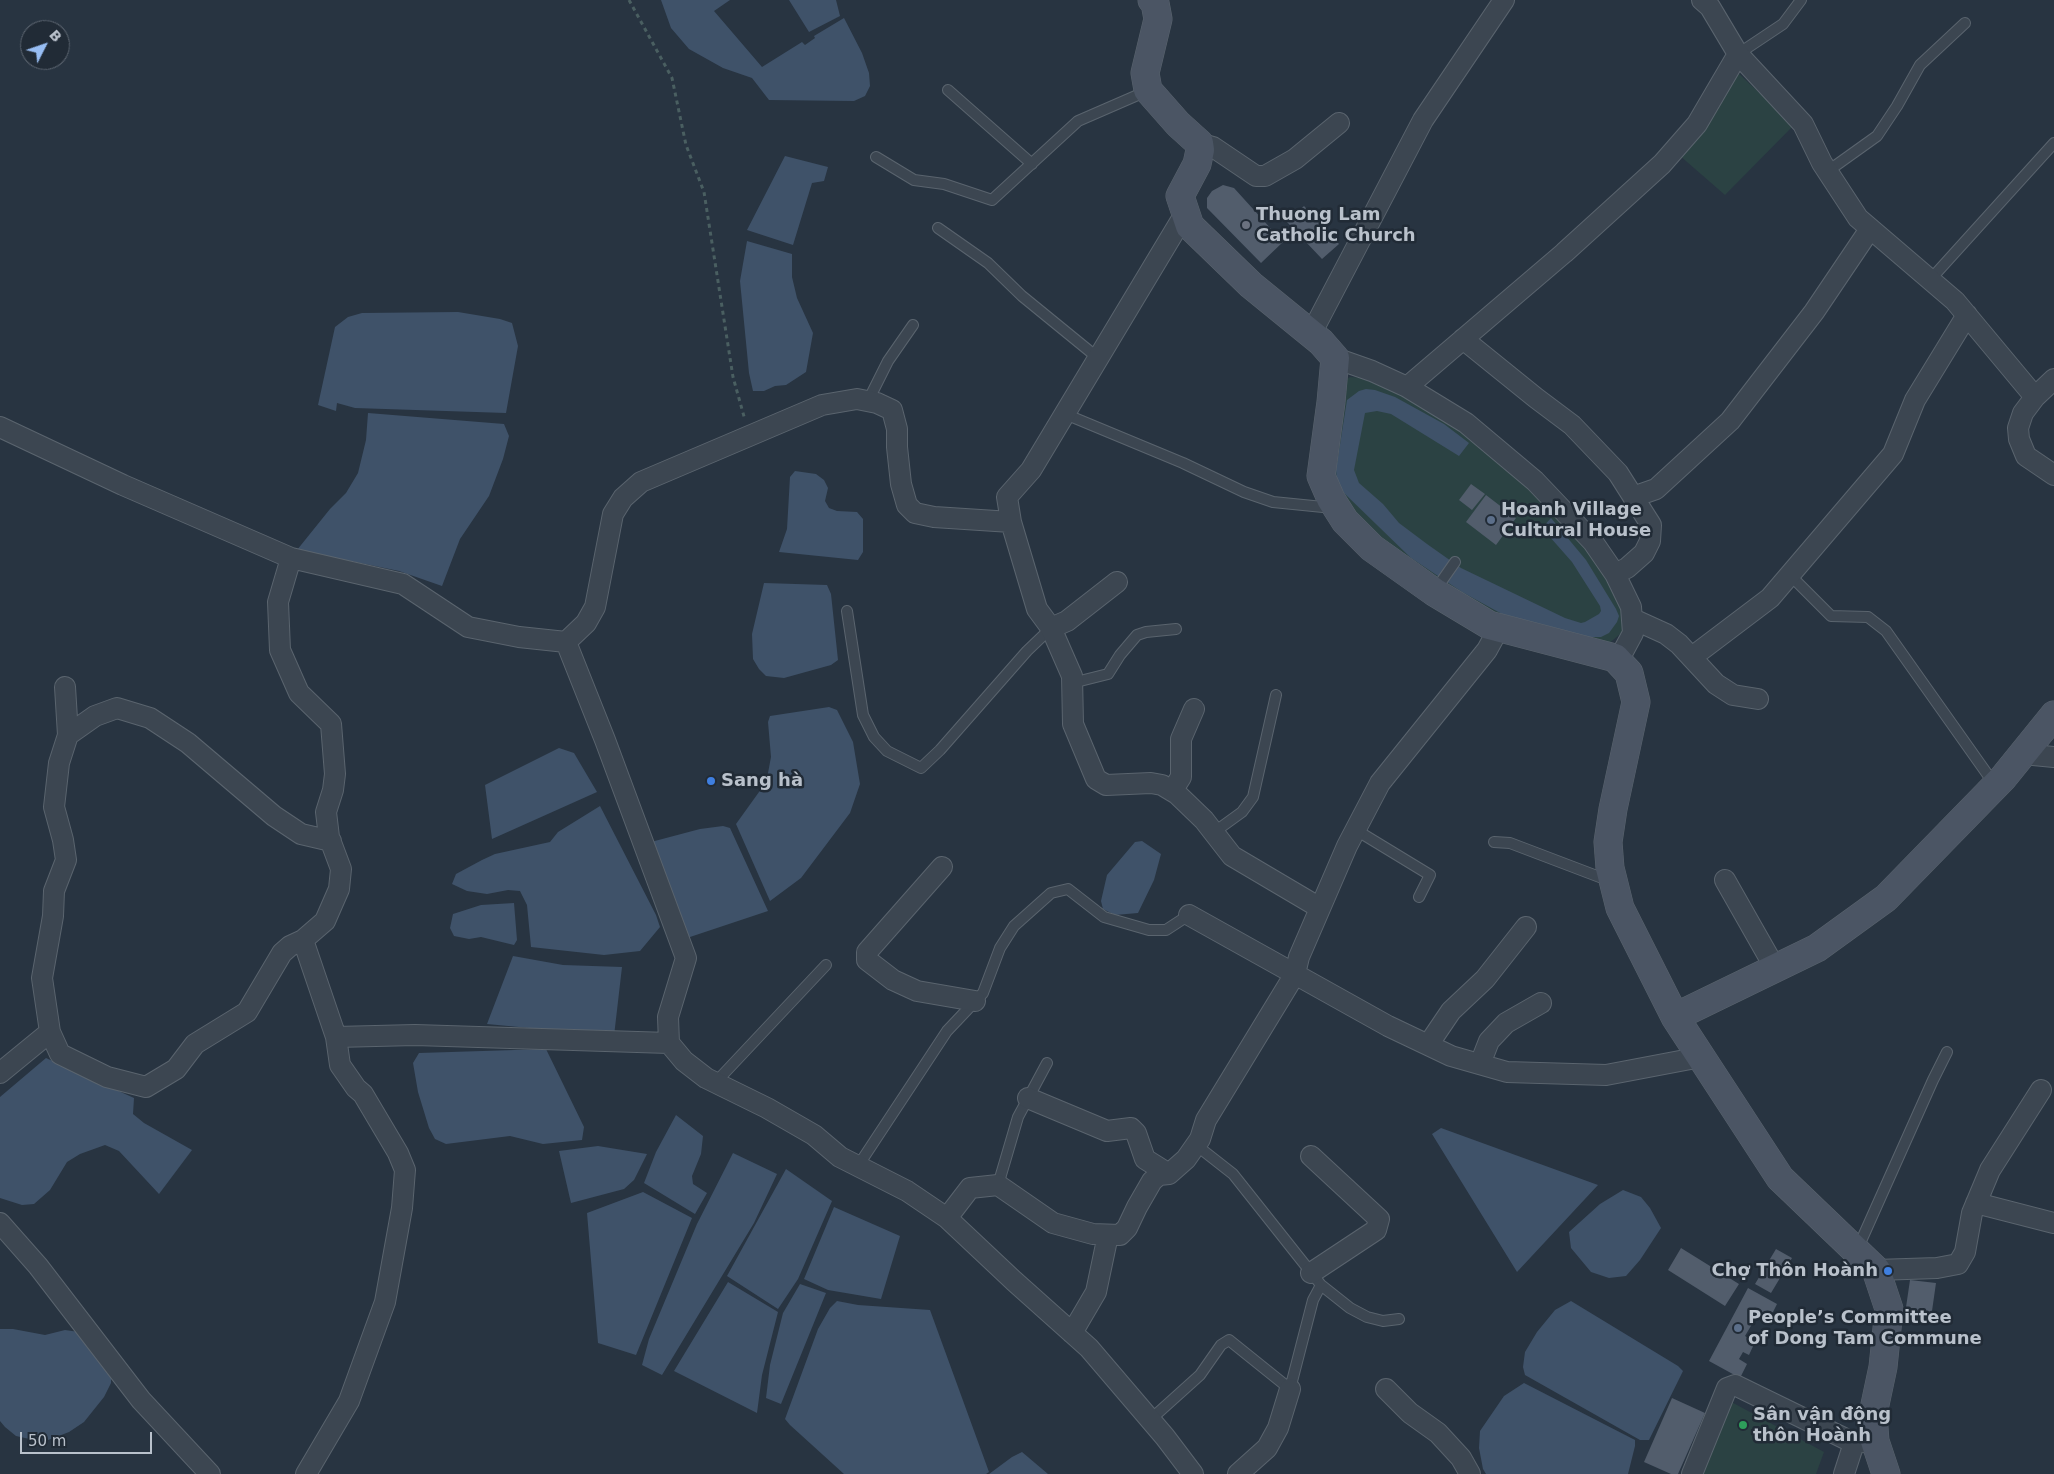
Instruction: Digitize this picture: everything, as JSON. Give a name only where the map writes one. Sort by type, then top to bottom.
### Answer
[{"type":"street","points":[[1311,334],[1422,120],[1504,0]]},
{"type":"street","points":[[1702,0],[1710,7],[1738,54],[1803,124],[1828,171],[1858,218],[1955,301],[2035,397]]},
{"type":"street","points":[[1154,1],[1158,19],[1145,74],[1148,90],[1178,124],[1199,143],[1213,147],[1256,176],[1265,176],[1295,160],[1339,123]]},
{"type":"street","points":[[1407,387],[1564,253],[1662,164],[1696,124],[1738,54]]},
{"type":"street","points":[[1199,143],[1200,150],[1197,164],[1180,196],[1190,226],[1251,284],[1311,334],[1335,358],[1372,371],[1424,396],[1466,423],[1535,481],[1593,542],[1615,574],[1631,608],[1633,633],[1618,661]]},
{"type":"street","points":[[1186,212],[1031,470],[1007,497],[1011,522],[1037,609],[1051,628],[1072,676],[1073,724],[1096,779],[1106,785],[1152,783],[1162,785],[1172,791],[1204,820],[1232,856],[1320,908]]},
{"type":"street","points":[[1633,496],[1656,489],[1730,421],[1814,312],[1870,229]]},
{"type":"street","points":[[1692,657],[1770,598],[1893,454],[1915,400],[1967,315]]},
{"type":"street","points":[[1463,339],[1572,426],[1618,473],[1633,496],[1651,525],[1650,541],[1644,553],[1627,568],[1615,574]]},
{"type":"street","points":[[1335,358],[1321,476],[1345,521],[1372,548],[1437,586],[1489,624],[1615,658],[1629,673],[1636,702],[1608,842],[1610,868],[1620,908],[1675,1016],[1780,1178],[1876,1270],[1889,1308],[1883,1367],[1872,1414],[1864,1442],[1844,1474]]},
{"type":"street","points":[[2054,379],[2035,397],[2023,414],[2018,428],[2018,439],[2026,456],[2054,475]]},
{"type":"street","points":[[0,426],[123,485],[291,558],[403,584],[468,627],[519,637],[566,642],[586,624],[595,607],[613,514],[623,498],[641,482],[822,405],[857,399],[892,410],[897,429],[901,484],[907,505],[915,513],[934,517],[1011,522]]},
{"type":"street","points":[[65,687],[68,735],[59,763],[54,807],[66,860],[54,891],[53,916],[42,978],[50,1032],[60,1054],[106,1077],[146,1087],[176,1069],[195,1044],[247,1012],[282,953],[290,946],[303,940],[325,921],[339,889],[341,869],[331,841],[326,812],[336,774],[331,724],[299,693],[280,650],[278,602],[291,558]]},
{"type":"street","points":[[1051,628],[1067,621],[1118,582]]},
{"type":"street","points":[[1633,618],[1666,634],[1692,657],[1716,684],[1733,695],[1758,699]]},
{"type":"street","points":[[948,1218],[970,1188],[998,1185],[1053,1223],[1093,1234],[1120,1235],[1127,1228],[1152,1181],[1158,1175],[1169,1174],[1186,1159],[1200,1139],[1206,1120],[1295,974],[1299,957],[1320,908],[1380,783],[1487,650],[1500,628]]},
{"type":"street","points":[[566,642],[605,740],[686,958],[668,1017],[668,1043],[684,1061],[706,1078],[767,1108],[814,1135],[840,1157],[907,1191],[948,1218],[1089,1348],[1194,1474]]},
{"type":"street","points":[[68,735],[95,716],[117,708],[150,718],[188,743],[274,816],[301,834],[331,841]]},
{"type":"street","points":[[1172,791],[1181,777],[1181,739],[1194,709]]},
{"type":"street","points":[[1675,1016],[1817,948],[1886,898],[1996,786],[2054,715]]},
{"type":"street","points":[[2023,754],[2054,757]]},
{"type":"street","points":[[942,867],[867,952],[867,960],[893,980],[917,991],[975,1001]]},
{"type":"street","points":[[1725,880],[1775,968]]},
{"type":"street","points":[[1189,915],[1388,1026],[1451,1056],[1507,1072],[1606,1075],[1701,1057]]},
{"type":"street","points":[[1428,1045],[1452,1011],[1485,979],[1526,927]]},
{"type":"street","points":[[303,940],[336,1037],[340,1064],[373,1111],[398,1153],[405,1170],[402,1208],[384,1302],[349,1401],[306,1474]]},
{"type":"street","points":[[1480,1064],[1490,1041],[1506,1023],[1541,1003]]},
{"type":"street","points":[[0,1072],[50,1032]]},
{"type":"street","points":[[336,1037],[415,1035],[668,1043]]},
{"type":"street","points":[[1876,1270],[1937,1268],[1958,1264],[1964,1252],[1976,1202],[1990,1170],[2041,1090]]},
{"type":"street","points":[[1028,1098],[1107,1130],[1131,1128],[1136,1134],[1145,1159],[1169,1174]]},
{"type":"street","points":[[1311,1156],[1379,1219],[1376,1230],[1316,1278]]},
{"type":"street","points":[[1976,1202],[2054,1223]]},
{"type":"street","points":[[0,1223],[38,1266],[141,1400],[210,1474]]},
{"type":"street","points":[[1072,1333],[1096,1292],[1108,1234]]},
{"type":"street","points":[[1692,1474],[1727,1388],[1735,1385],[1864,1442],[1886,1474]]},
{"type":"street","points":[[1238,1474],[1267,1448],[1278,1428],[1290,1389]]},
{"type":"street","points":[[1386,1389],[1410,1413],[1438,1432],[1461,1458],[1470,1474]]},
{"type":"lane","points":[[1738,54],[1783,24],[1801,0]]},
{"type":"lane","points":[[1828,171],[1877,136],[1920,66],[1965,23]]},
{"type":"lane","points":[[948,90],[1032,164]]},
{"type":"lane","points":[[876,157],[914,180],[944,184],[992,200],[1078,121],[1148,90]]},
{"type":"lane","points":[[1930,280],[2054,143]]},
{"type":"lane","points":[[938,228],[988,263],[1022,296],[1098,358]]},
{"type":"lane","points":[[868,401],[888,361],[913,325]]},
{"type":"lane","points":[[1065,414],[1183,463],[1244,492],[1273,502],[1337,509]]},
{"type":"lane","points":[[1437,586],[1454,562]]},
{"type":"lane","points":[[1790,575],[1831,616],[1868,617],[1886,631],[1996,786]]},
{"type":"lane","points":[[847,611],[863,715],[874,737],[887,751],[921,768],[940,750],[1027,650],[1051,628]]},
{"type":"lane","points":[[1072,683],[1108,674],[1120,654],[1137,635],[1146,632],[1176,629]]},
{"type":"lane","points":[[1213,833],[1242,812],[1253,797],[1276,696]]},
{"type":"lane","points":[[1356,830],[1430,875],[1419,897]]},
{"type":"lane","points":[[1494,842],[1510,843],[1614,882]]},
{"type":"lane","points":[[858,1166],[947,1031],[983,993],[1000,948],[1014,926],[1051,893],[1068,889],[1104,916],[1148,930],[1166,930],[1189,915]]},
{"type":"lane","points":[[715,1083],[826,965]]},
{"type":"lane","points":[[1856,1251],[1928,1089],[1947,1052]]},
{"type":"lane","points":[[998,1185],[1018,1117],[1047,1063]]},
{"type":"lane","points":[[1196,1145],[1233,1174],[1316,1278],[1350,1308],[1367,1317],[1383,1321],[1399,1319]]},
{"type":"lane","points":[[1150,1420],[1200,1375],[1221,1345],[1229,1340],[1290,1389],[1313,1300],[1316,1278]]},
{"type":"path","points":[[629,0],[672,78],[686,146],[704,192],[733,377],[750,435]]},
{"type":"green space","points":[[1737,72],[1794,125],[1725,195],[1679,155]]},
{"type":"green space","points":[[1350,377],[1366,378],[1407,393],[1506,462],[1587,550],[1618,594],[1624,611],[1625,630],[1607,645],[1494,617],[1418,570],[1346,507],[1332,471],[1343,382]]},
{"type":"green space","name":"Sân vận động thôn Hoành","points":[[1724,1398],[1824,1452],[1816,1474],[1692,1474]]},
{"type":"water","points":[[661,0],[730,0],[714,11],[762,67],[802,42],[805,45],[815,38],[814,36],[844,18],[862,53],[869,73],[870,86],[865,96],[854,101],[769,100],[752,78],[723,68],[689,49],[671,28]]},
{"type":"water","points":[[789,0],[836,0],[840,16],[809,32]]},
{"type":"water","points":[[785,156],[828,167],[824,181],[812,183],[793,245],[747,230]]},
{"type":"water","points":[[747,241],[792,254],[792,277],[797,298],[813,333],[806,372],[786,385],[775,386],[764,391],[753,391],[749,373],[740,281]]},
{"type":"water","points":[[458,312],[500,319],[512,323],[518,346],[506,413],[355,408],[337,403],[336,411],[318,405],[335,327],[348,317],[362,313]]},
{"type":"water","points":[[1366,389],[1395,397],[1444,424],[1469,443],[1459,456],[1391,414],[1377,411],[1365,413],[1354,470],[1359,483],[1383,504],[1399,523],[1461,568],[1565,618],[1581,623],[1585,622],[1599,614],[1601,611],[1600,606],[1572,562],[1542,528],[1551,518],[1586,560],[1616,609],[1619,616],[1609,633],[1601,637],[1585,637],[1511,619],[1462,592],[1411,558],[1344,493],[1337,481],[1336,470],[1347,400],[1359,391]]},
{"type":"water","points":[[368,413],[504,424],[509,436],[503,459],[489,496],[460,539],[442,586],[399,571],[297,550],[330,509],[346,493],[358,473],[366,440]]},
{"type":"water","points":[[795,471],[816,474],[824,480],[828,488],[825,501],[829,508],[837,511],[857,512],[863,519],[863,552],[858,560],[779,552],[787,529],[790,477]]},
{"type":"water","points":[[764,583],[827,585],[831,594],[838,660],[831,665],[784,678],[766,676],[759,669],[753,659],[752,634]]},
{"type":"water","points":[[829,707],[837,710],[853,742],[860,784],[850,813],[801,878],[770,901],[736,824],[759,792],[768,773],[771,757],[768,722],[770,716]]},
{"type":"water","points":[[559,748],[574,753],[597,792],[492,839],[485,785]]},
{"type":"water","points":[[600,806],[656,915],[660,927],[640,951],[604,955],[531,947],[527,905],[520,891],[508,890],[487,894],[467,891],[452,884],[456,874],[495,854],[550,842],[558,832]]},
{"type":"water","points":[[723,826],[730,828],[768,911],[687,938],[651,842],[700,829]]},
{"type":"water","points":[[1142,841],[1161,854],[1154,880],[1138,913],[1115,915],[1103,909],[1101,901],[1107,875],[1135,842]]},
{"type":"water","points":[[514,903],[517,940],[514,945],[481,937],[469,939],[454,936],[450,928],[453,914],[481,905]]},
{"type":"water","points":[[513,956],[563,965],[622,967],[614,1036],[487,1024]]},
{"type":"water","points":[[546,1049],[584,1127],[582,1140],[543,1144],[510,1136],[446,1144],[435,1139],[429,1128],[418,1092],[413,1063],[419,1053]]},
{"type":"water","points":[[46,1058],[134,1098],[133,1114],[144,1123],[192,1150],[159,1194],[119,1151],[105,1145],[80,1154],[67,1162],[50,1190],[34,1204],[22,1205],[0,1198],[0,1097]]},
{"type":"water","points":[[676,1115],[703,1136],[701,1154],[692,1176],[693,1184],[707,1193],[695,1214],[644,1183],[656,1152]]},
{"type":"water","points":[[1441,1128],[1598,1185],[1517,1272],[1432,1134]]},
{"type":"water","points":[[598,1146],[647,1154],[634,1180],[624,1189],[571,1203],[559,1151]]},
{"type":"water","points":[[733,1153],[777,1174],[754,1223],[662,1375],[642,1365],[649,1339],[697,1224]]},
{"type":"water","points":[[786,1169],[832,1201],[798,1279],[778,1309],[727,1276]]},
{"type":"water","points":[[1623,1190],[1641,1197],[1650,1208],[1661,1228],[1640,1260],[1626,1276],[1609,1278],[1591,1272],[1571,1248],[1569,1232],[1600,1204]]},
{"type":"water","points":[[643,1192],[692,1218],[636,1355],[598,1343],[587,1213]]},
{"type":"water","points":[[834,1207],[900,1236],[881,1299],[828,1290],[804,1279]]},
{"type":"water","points":[[728,1282],[778,1312],[762,1375],[757,1413],[674,1371]]},
{"type":"water","points":[[800,1284],[826,1293],[781,1404],[766,1398],[770,1365],[783,1313]]},
{"type":"water","points":[[837,1301],[858,1305],[930,1310],[989,1472],[986,1474],[844,1474],[790,1425],[785,1419],[818,1329],[830,1308]]},
{"type":"water","points":[[1571,1301],[1678,1366],[1683,1371],[1649,1440],[1640,1440],[1525,1375],[1523,1367],[1525,1352],[1537,1332],[1555,1310]]},
{"type":"water","points":[[0,1329],[13,1329],[45,1335],[65,1330],[79,1332],[111,1374],[111,1383],[104,1397],[84,1422],[69,1432],[43,1442],[16,1436],[5,1427],[0,1421]]},
{"type":"water","points":[[1524,1383],[1635,1440],[1628,1474],[1486,1474],[1483,1469],[1479,1448],[1480,1431],[1504,1396]]},
{"type":"water","points":[[1022,1452],[1048,1474],[989,1474],[1012,1457]]},
{"type":"building","name":"Thuong Lam Catholic Church","points":[[1223,185],[1234,188],[1283,242],[1261,263],[1207,208],[1207,198],[1212,191]]},
{"type":"building","points":[[1304,206],[1339,244],[1322,259],[1287,222]]},
{"type":"building","points":[[1471,484],[1485,494],[1472,510],[1459,500]]},
{"type":"building","name":"Hoanh Village Cultural House","points":[[1486,495],[1516,518],[1496,545],[1466,522]]},
{"type":"building","points":[[1681,1248],[1739,1284],[1725,1306],[1668,1270]]},
{"type":"building","points":[[1776,1249],[1792,1258],[1771,1293],[1755,1284]]},
{"type":"building","points":[[1910,1280],[1936,1283],[1931,1318],[1905,1314]]},
{"type":"building","name":"People’s Committee of Dong Tam Commune","points":[[1748,1288],[1777,1304],[1769,1320],[1758,1314],[1745,1336],[1755,1342],[1749,1355],[1743,1352],[1739,1359],[1747,1364],[1740,1378],[1709,1361]]},
{"type":"building","points":[[1672,1398],[1705,1413],[1678,1474],[1671,1474],[1644,1462]]},
{"type":"place","name":"Thuong Lam Catholic Church","points":[[1246,225]]},
{"type":"place","name":"Hoanh Village Cultural House","points":[[1491,520]]},
{"type":"place","name":"Sang hà","points":[[711,781]]},
{"type":"place","name":"Chợ Thôn Hoành","points":[[1888,1271]]},
{"type":"place","name":"People’s Committee of Dong Tam Commune","points":[[1738,1328]]},
{"type":"place","name":"Sân vận động thôn Hoành","points":[[1743,1425]]}]
